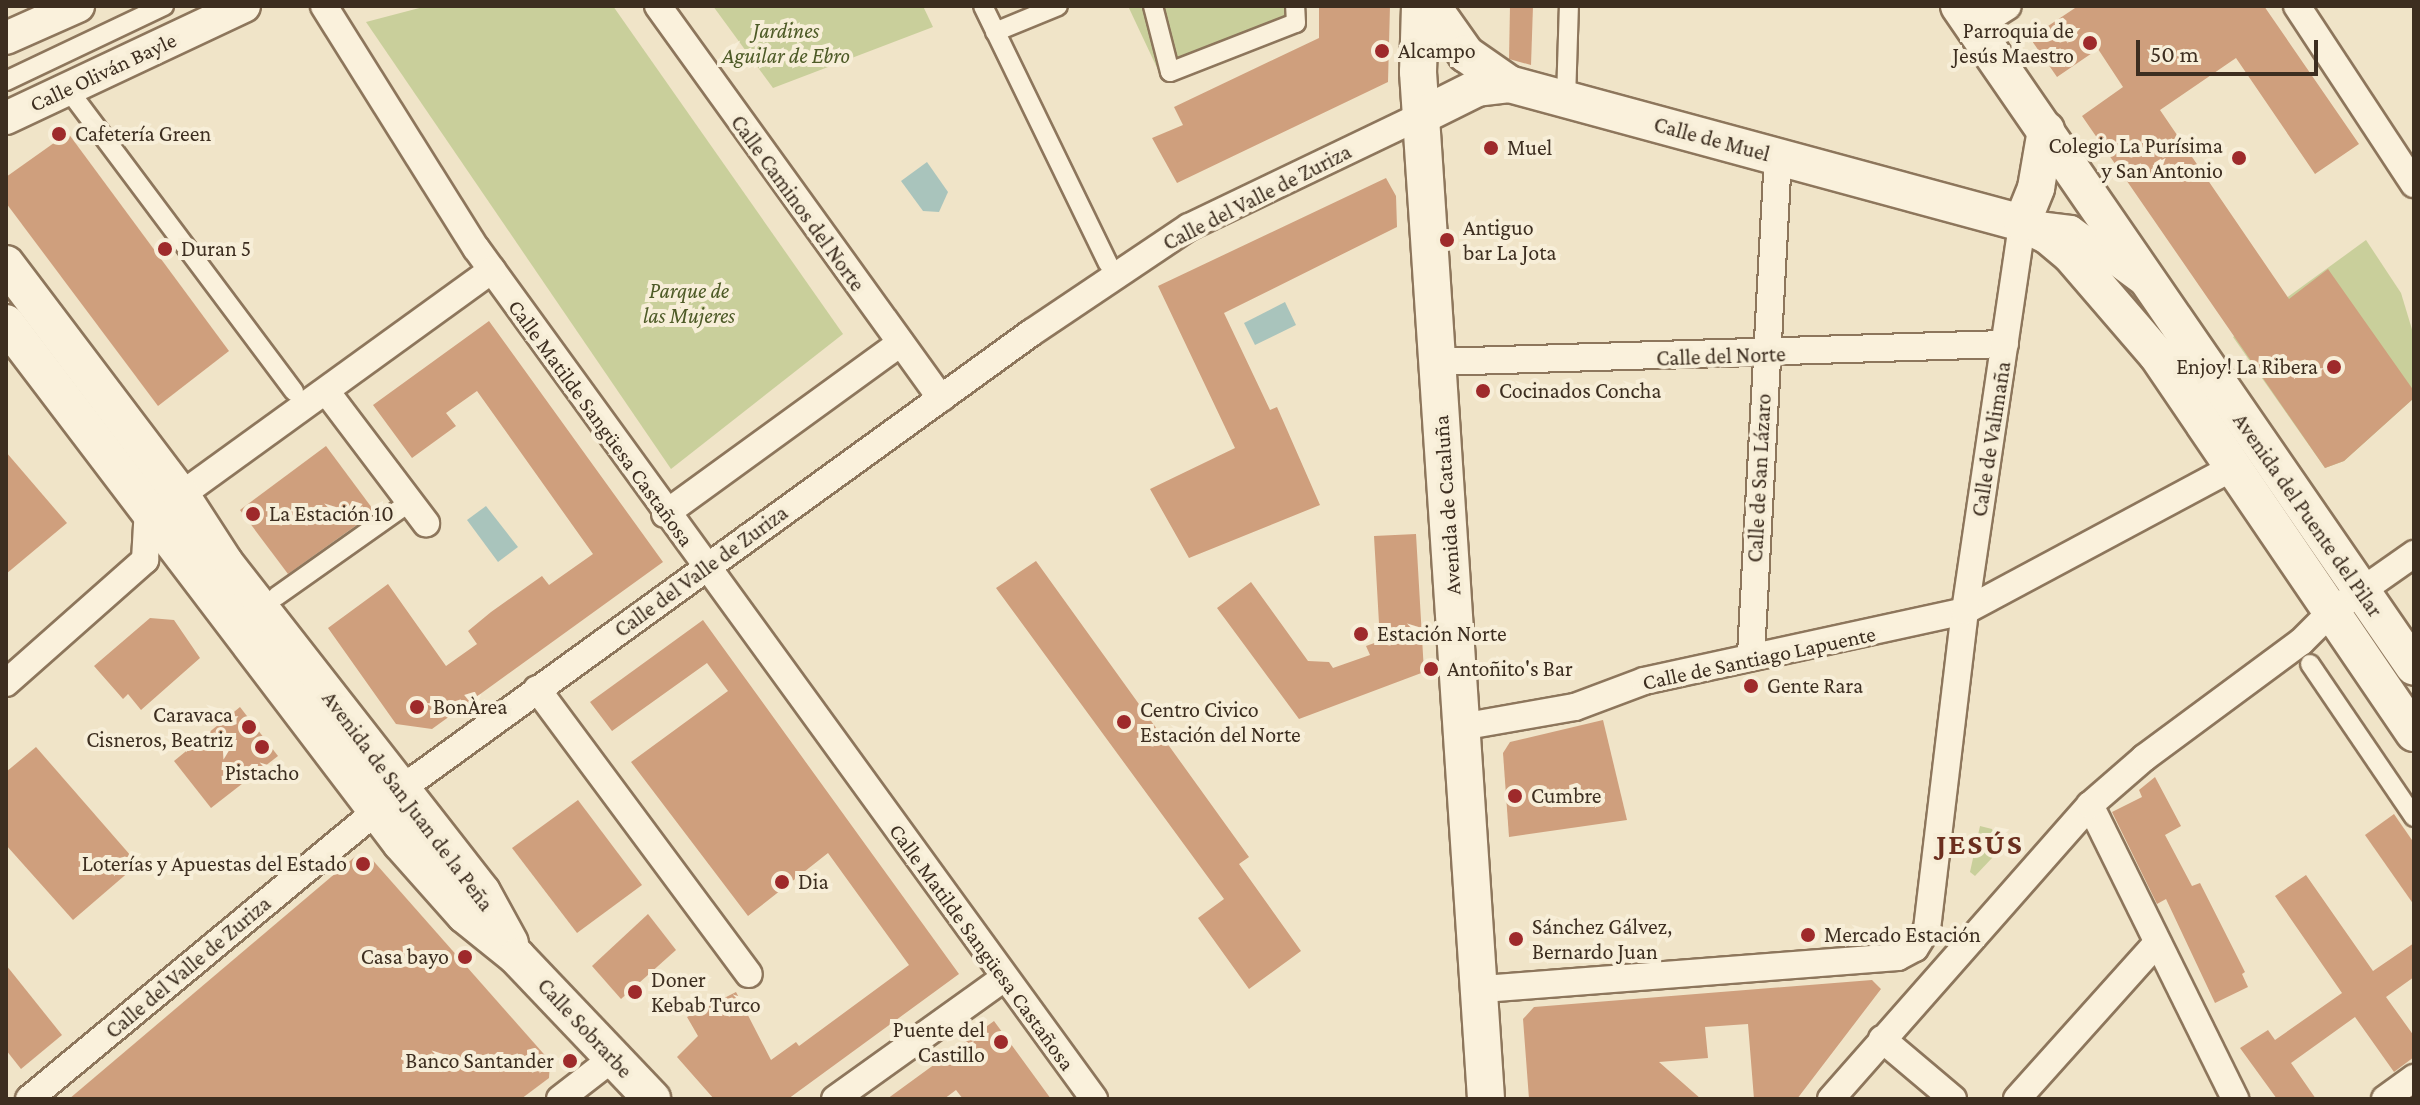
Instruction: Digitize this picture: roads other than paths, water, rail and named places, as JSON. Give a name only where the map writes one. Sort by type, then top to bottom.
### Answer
[{"type":"main road","name":"Avenida de Cataluña","points":[[1420,6],[1421,116],[1461,727],[1483,989],[1486,1099]]},
{"type":"main road","name":"Calle de Muel","points":[[1432,6],[1466,54],[1509,84],[2022,223]]},
{"type":"main road","name":"Avenida del Puente del Pilar","points":[[1967,17],[2149,286],[2414,667]]},
{"type":"main road","points":[[1421,116],[1477,88],[1509,84]]},
{"type":"main road","points":[[2022,223],[2036,188],[2046,130]]},
{"type":"main road","name":"Avenida del Puente del Pilar","points":[[2022,223],[2047,235],[2083,268],[2157,355],[2414,733]]},
{"type":"main road","name":"Avenida de San Juan de la Peña","points":[[6,264],[164,502],[181,548],[388,800],[482,892],[517,957]]},
{"type":"main road","name":"Avenida de San Juan de la Peña","points":[[6,323],[164,502],[225,563],[388,800]]},
{"type":"main road","name":"Calle Sobrarbe","points":[[517,957],[652,1099]]},
{"type":"street","points":[[6,38],[78,6]]},
{"type":"street","name":"Calle Oliván Bayle","points":[[6,81],[164,6]]},
{"type":"street","name":"Calle Oliván Bayle","points":[[6,118],[244,6]]},
{"type":"street","name":"Calle Matilde Sangüesa Castañosa","points":[[324,6],[492,270],[665,514],[1094,1099]]},
{"type":"street","name":"Calle Caminos del Norte","points":[[658,6],[941,399]]},
{"type":"street","points":[[983,6],[1108,263]]},
{"type":"street","points":[[995,32],[1058,6]]},
{"type":"street","points":[[1153,6],[1170,72],[1296,23],[1295,6]]},
{"type":"street","points":[[1566,99],[1569,6]]},
{"type":"street","points":[[1967,17],[2008,6]]},
{"type":"street","points":[[2297,6],[2414,184]]},
{"type":"street","points":[[67,88],[294,391]]},
{"type":"street","name":"Calle del Valle de Zuriza","points":[[29,1099],[388,800],[941,399],[1189,227],[1421,116]]},
{"type":"street","name":"Calle de San Lázaro","points":[[1751,655],[1778,157]]},
{"type":"street","points":[[2022,223],[2071,229],[2149,286]]},
{"type":"street","name":"Calle de Valimaña","points":[[1898,957],[1920,942],[1929,912],[1965,611],[2022,223]]},
{"type":"street","points":[[145,560],[164,502],[326,391],[492,270]]},
{"type":"street","points":[[665,514],[900,343]]},
{"type":"street","name":"Calle del Norte","points":[[1438,362],[1765,355],[2005,344]]},
{"type":"street","points":[[326,391],[426,523]]},
{"type":"street","name":"Calle de Santiago Lapuente","points":[[1461,727],[1575,707],[1644,681],[1751,655],[1777,655],[1965,611],[2233,467]]},
{"type":"street","points":[[277,596],[410,502]]},
{"type":"street","points":[[6,683],[145,560],[181,548],[225,563]]},
{"type":"street","points":[[1831,1099],[1972,933],[2090,805],[2144,758],[2301,642],[2330,613],[2414,554]]},
{"type":"street","points":[[2310,664],[2414,817]]},
{"type":"street","points":[[537,689],[749,974]]},
{"type":"street","points":[[2090,805],[2235,1099]]},
{"type":"street","points":[[1929,912],[1949,929],[1972,933]]},
{"type":"street","points":[[2017,1099],[2156,944]]},
{"type":"street","points":[[1483,989],[1898,957],[1919,995]]},
{"type":"street","points":[[835,1099],[1004,978]]},
{"type":"street","points":[[1882,1039],[1953,1099]]},
{"type":"street","points":[[560,1099],[613,1058]]},
{"type":"street","points":[[2385,1099],[2414,1078]]},
{"type":"water","points":[[927,162],[948,192],[939,212],[923,211],[901,181]]},
{"type":"water","points":[[1285,302],[1296,325],[1255,345],[1244,323]]},
{"type":"water","points":[[486,506],[518,547],[498,562],[467,520]]},
{"type":"place","name":"Parroquia de Jesús Maestro","points":[[2090,43]]},
{"type":"place","name":"Alcampo","points":[[1382,51]]},
{"type":"place","name":"Cafetería Green","points":[[59,134]]},
{"type":"place","name":"Muel","points":[[1491,148]]},
{"type":"place","name":"Colegio La Purísima y San Antonio","points":[[2239,158]]},
{"type":"place","name":"Antiguo bar La Jota","points":[[1447,240]]},
{"type":"place","name":"Duran 5","points":[[165,249]]},
{"type":"place","name":"Enjoy! La Ribera","points":[[2334,367]]},
{"type":"place","name":"Cocinados Concha","points":[[1483,391]]},
{"type":"place","name":"La Estación 10","points":[[253,514]]},
{"type":"place","name":"Estación Norte","points":[[1361,634]]},
{"type":"place","name":"Antoñito's Bar","points":[[1431,669]]},
{"type":"place","name":"Gente Rara","points":[[1751,686]]},
{"type":"place","name":"BonÀrea","points":[[417,707]]},
{"type":"place","name":"Centro Civico Estación del Norte","points":[[1124,722]]},
{"type":"place","name":"Caravaca Cisneros, Beatriz","points":[[249,727]]},
{"type":"place","name":"Pistacho","points":[[262,747]]},
{"type":"place","name":"Cumbre","points":[[1515,796]]},
{"type":"place","name":"Loterías y Apuestas del Estado","points":[[363,864]]},
{"type":"place","name":"Dia","points":[[782,882]]},
{"type":"place","name":"Mercado Estación","points":[[1808,935]]},
{"type":"place","name":"Sánchez Gálvez, Bernardo Juan","points":[[1516,939]]},
{"type":"place","name":"Casa bayo","points":[[465,957]]},
{"type":"place","name":"Doner Kebab Turco","points":[[635,992]]},
{"type":"place","name":"Puente del Castillo","points":[[1001,1042]]},
{"type":"place","name":"Banco Santander","points":[[570,1061]]},
{"type":"district","name":"JESÚS","points":[[1980,844]]},
{"type":"park label","name":"Jardines Aguilar de Ebro","points":[[786,42]]},
{"type":"park label","name":"Parque de las Mujeres","points":[[689,302]]}]
